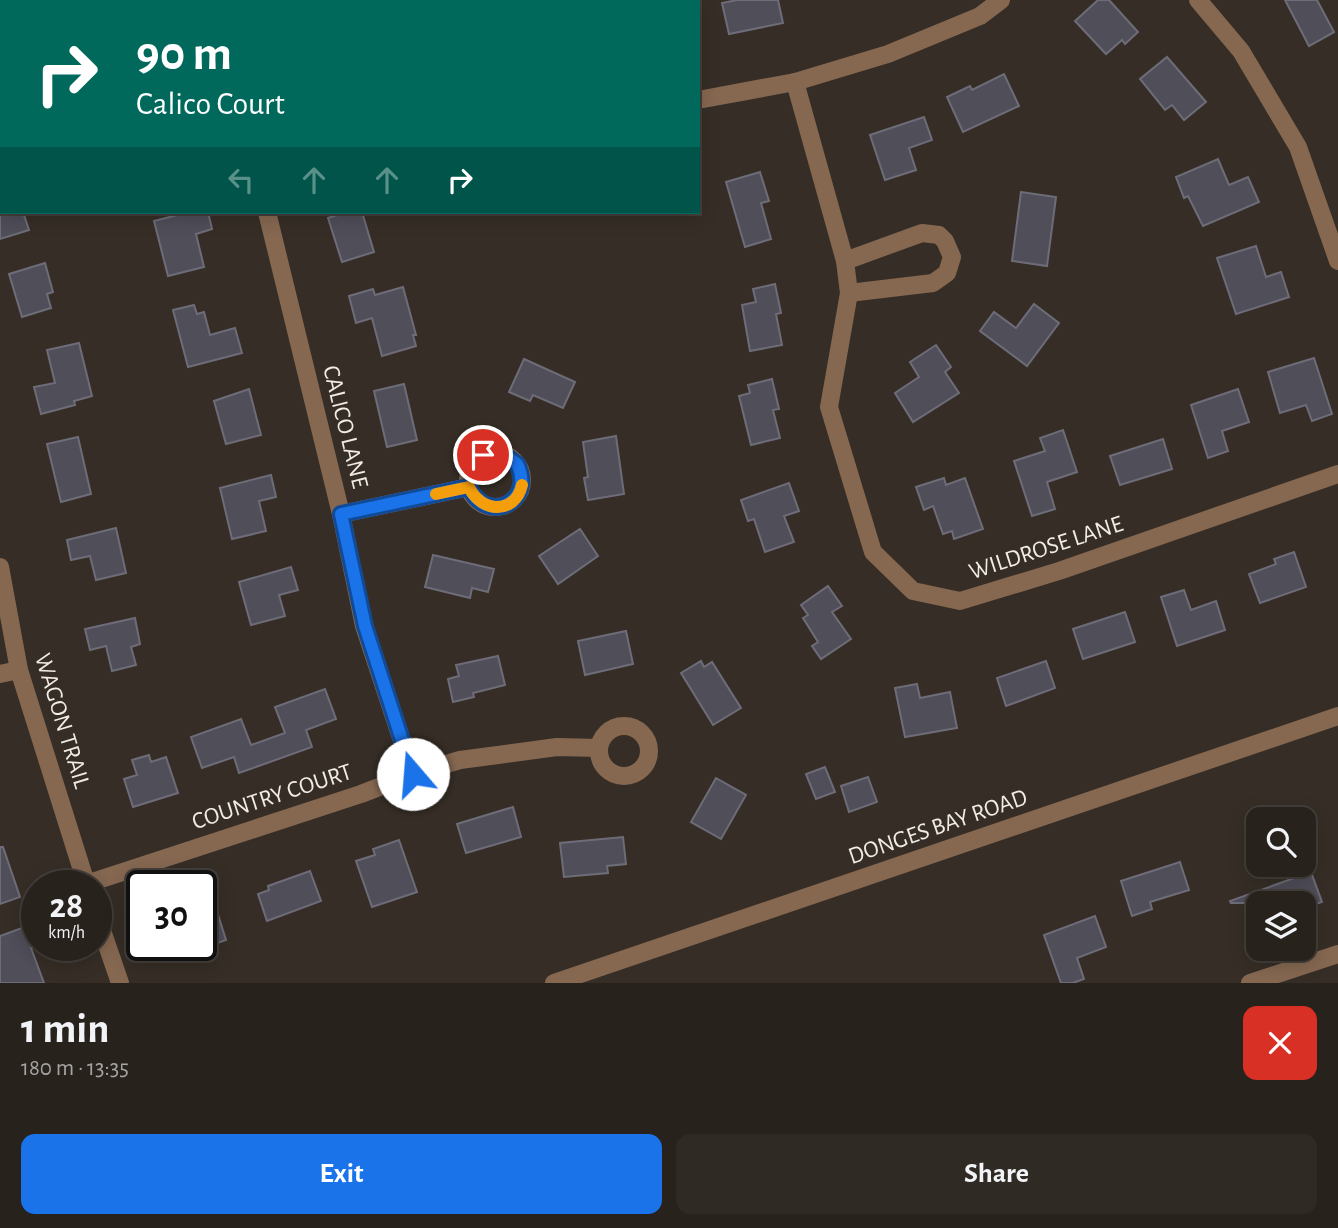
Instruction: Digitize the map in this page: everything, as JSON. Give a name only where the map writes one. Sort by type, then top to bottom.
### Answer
[{"type":"street","points":[[700,100],[794,82],[888,54],[980,16],[1001,0]]},
{"type":"street","points":[[1198,0],[1241,51],[1298,147],[1338,261]]},
{"type":"street","name":"WILDROSE LANE","points":[[794,82],[845,261],[849,293],[829,407],[873,552],[913,591],[960,601],[1059,571],[1338,474]]},
{"type":"street","name":"CALICO LANE","points":[[267,214],[341,514],[365,626],[413,774]]},
{"type":"street","points":[[845,261],[922,233],[939,235],[950,248],[952,257],[947,273],[933,283],[849,293]]},
{"type":"street","points":[[341,514],[469,487]]},
{"type":"street","name":"WAGON TRAIL","points":[[0,567],[19,670],[82,870]]},
{"type":"street","points":[[0,674],[19,670]]},
{"type":"street","name":"DONGES BAY ROAD","points":[[554,983],[1338,716]]},
{"type":"street","name":"COUNTRY COURT","points":[[112,877],[460,760],[556,747],[599,748]]},
{"type":"street","points":[[1250,983],[1338,954]]},
{"type":"street","points":[[112,960],[120,983]]},
{"type":"building","points":[[737,0],[778,0],[783,23],[729,34],[722,3]]},
{"type":"building","points":[[1098,0],[1109,0],[1138,32],[1125,44],[1122,40],[1106,54],[1075,21]]},
{"type":"building","points":[[1285,0],[1317,0],[1334,32],[1309,46]]},
{"type":"building","points":[[1167,57],[1206,102],[1184,120],[1172,105],[1165,110],[1140,79]]},
{"type":"building","points":[[1004,74],[1019,106],[963,132],[947,97],[970,86],[972,90]]},
{"type":"building","points":[[924,117],[932,140],[909,148],[916,170],[885,180],[870,135]]},
{"type":"building","points":[[1218,159],[1229,185],[1248,177],[1259,202],[1203,226],[1188,196],[1184,198],[1176,177]]},
{"type":"building","points":[[760,172],[769,201],[761,203],[771,239],[745,247],[726,182]]},
{"type":"building","points":[[1021,192],[1056,197],[1047,266],[1012,261]]},
{"type":"building","points":[[0,214],[24,214],[29,230],[0,239]]},
{"type":"building","points":[[181,214],[208,214],[212,229],[196,234],[204,267],[168,276],[154,221]]},
{"type":"building","points":[[341,214],[363,214],[374,252],[342,262],[328,218]]},
{"type":"building","points":[[1256,246],[1266,277],[1281,272],[1289,297],[1236,314],[1217,258]]},
{"type":"building","points":[[45,263],[53,292],[47,294],[51,308],[22,317],[9,274]]},
{"type":"building","points":[[775,284],[781,313],[776,314],[782,345],[750,351],[742,305],[756,302],[753,289]]},
{"type":"building","points":[[403,287],[416,335],[413,335],[416,346],[382,356],[372,318],[356,323],[349,296],[373,289],[375,295]]},
{"type":"building","points":[[1034,304],[1059,323],[1027,366],[980,331],[994,312],[1016,328]]},
{"type":"building","points":[[194,305],[197,314],[204,312],[210,335],[235,328],[242,353],[188,367],[173,310]]},
{"type":"building","points":[[79,343],[92,396],[74,401],[75,405],[41,414],[34,387],[55,383],[47,350]]},
{"type":"building","points":[[936,345],[951,367],[945,372],[959,393],[913,422],[895,393],[919,377],[910,362]]},
{"type":"building","points":[[1314,358],[1332,414],[1312,421],[1306,405],[1280,413],[1268,372]]},
{"type":"building","points":[[524,359],[575,382],[563,408],[533,395],[530,401],[509,392]]},
{"type":"building","points":[[772,379],[779,409],[773,410],[780,438],[751,445],[739,396],[750,393],[748,385]]},
{"type":"building","points":[[404,384],[417,440],[387,447],[374,391]]},
{"type":"building","points":[[249,389],[261,435],[226,444],[214,401]]},
{"type":"building","points":[[1238,389],[1249,422],[1222,431],[1228,451],[1208,458],[1191,405]]},
{"type":"building","points":[[1063,430],[1077,472],[1047,482],[1055,509],[1032,516],[1014,461],[1045,451],[1040,438]]},
{"type":"building","points":[[616,436],[624,494],[588,500],[583,442]]},
{"type":"building","points":[[78,437],[91,494],[61,502],[47,444]]},
{"type":"building","points":[[1163,439],[1172,469],[1120,485],[1110,456]]},
{"type":"building","points":[[271,475],[276,497],[259,501],[266,531],[232,539],[220,488]]},
{"type":"building","points":[[944,478],[946,485],[965,478],[983,529],[954,539],[952,531],[943,534],[933,506],[924,510],[916,487]]},
{"type":"building","points":[[789,483],[799,511],[784,516],[794,542],[765,552],[754,519],[748,521],[741,500]]},
{"type":"building","points":[[116,528],[126,573],[96,580],[90,556],[71,560],[67,540]]},
{"type":"building","points":[[580,529],[598,556],[558,584],[539,556]]},
{"type":"building","points":[[1294,552],[1306,587],[1260,603],[1249,574],[1276,564],[1274,559]]},
{"type":"building","points":[[433,555],[494,569],[488,592],[472,588],[470,598],[425,587]]},
{"type":"building","points":[[291,567],[298,590],[279,595],[285,616],[251,625],[239,582]]},
{"type":"building","points":[[828,586],[842,606],[832,612],[851,639],[821,659],[812,646],[818,642],[803,618],[808,615],[801,605]]},
{"type":"building","points":[[1184,590],[1191,610],[1216,601],[1225,630],[1177,646],[1161,597]]},
{"type":"building","points":[[1125,612],[1135,642],[1083,659],[1073,629]]},
{"type":"building","points":[[135,618],[140,644],[131,647],[136,665],[112,671],[106,646],[90,650],[85,629]]},
{"type":"building","points":[[626,631],[633,664],[585,675],[578,641]]},
{"type":"building","points":[[498,656],[505,685],[473,693],[474,697],[453,702],[448,679],[459,676],[456,665]]},
{"type":"building","points":[[701,661],[704,667],[712,662],[741,708],[713,725],[681,673]]},
{"type":"building","points":[[1046,661],[1055,688],[1006,706],[997,678]]},
{"type":"building","points":[[917,684],[920,698],[950,692],[957,728],[905,737],[895,688]]},
{"type":"building","points":[[325,689],[336,719],[306,730],[312,747],[239,773],[234,757],[202,768],[191,737],[241,719],[251,745],[285,733],[275,707]]},
{"type":"building","points":[[149,755],[151,762],[166,757],[178,793],[133,807],[124,779],[137,775],[132,760]]},
{"type":"building","points":[[825,767],[835,792],[816,799],[806,774]]},
{"type":"building","points":[[868,777],[877,802],[849,812],[841,786]]},
{"type":"building","points":[[716,778],[746,795],[721,839],[691,822]]},
{"type":"building","points":[[513,807],[521,837],[466,853],[457,824]]},
{"type":"building","points":[[623,837],[626,864],[607,866],[608,873],[564,877],[560,843]]},
{"type":"building","points":[[399,840],[417,892],[372,907],[356,861],[375,855],[373,849]]},
{"type":"building","points":[[0,847],[3,847],[20,897],[0,904]]},
{"type":"building","points":[[1180,862],[1189,890],[1150,902],[1152,909],[1132,916],[1121,881]]},
{"type":"building","points":[[310,871],[321,901],[267,921],[258,894],[269,890],[268,886]]},
{"type":"building","points":[[1297,877],[1313,877],[1322,902],[1316,904],[1316,891],[1258,891]]},
{"type":"building","points":[[1246,895],[1246,903],[1230,901]]},
{"type":"building","points":[[217,911],[226,940],[217,943]]},
{"type":"building","points":[[1095,916],[1106,947],[1077,958],[1084,979],[1061,983],[1044,935]]},
{"type":"building","points":[[21,928],[21,961],[36,961],[44,983],[0,983],[0,936]]},
{"type":"slow traffic","points":[[436,494],[469,487],[478,501],[494,508],[510,503],[522,485]]},
{"type":"route","points":[[413,774],[365,626],[341,514],[469,487],[472,495],[485,505],[494,508],[510,503],[521,490],[522,472],[511,457],[502,453],[483,455]]}]
